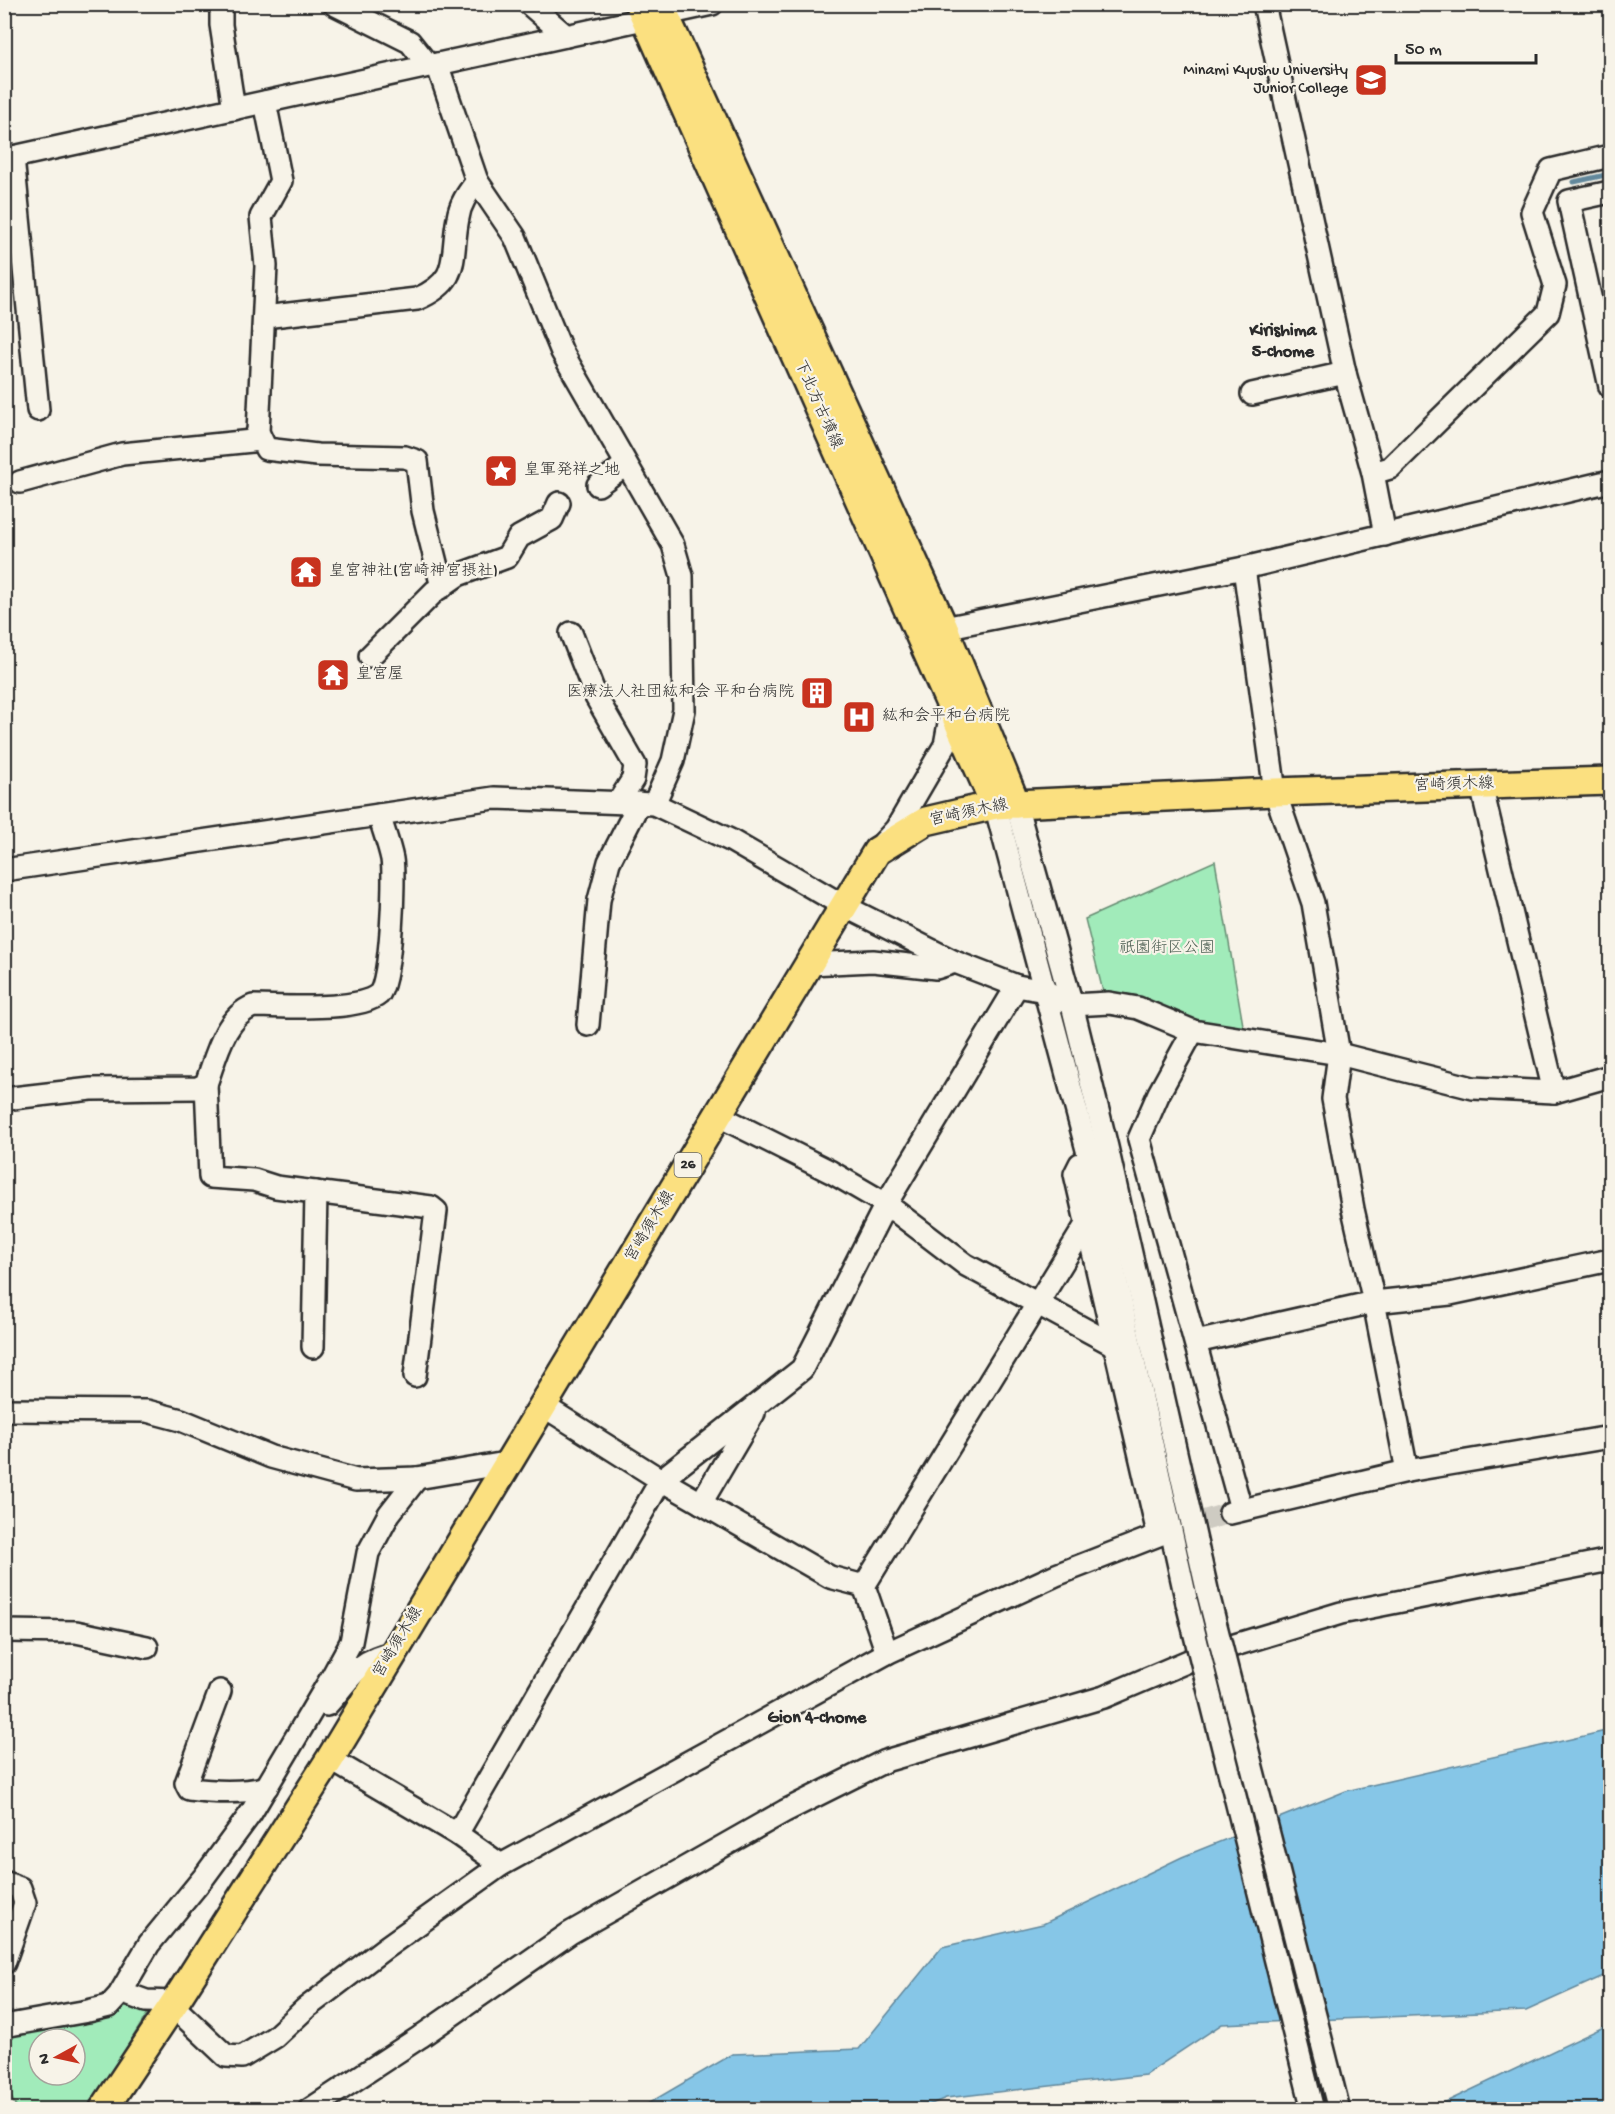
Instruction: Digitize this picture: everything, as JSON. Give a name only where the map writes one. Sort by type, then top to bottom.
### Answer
[{"type":"main road","name":"下北方古墳線","points":[[653,11],[944,628],[1006,805]]},
{"type":"main road","name":"下北方古墳線","points":[[653,11],[952,707],[1006,805]]},
{"type":"main road","name":"宮崎須木線","points":[[103,2109],[174,2004],[330,1759],[506,1463],[719,1116],[877,851],[926,821],[1006,805],[1275,792],[1611,781]]},
{"type":"street","points":[[221,4],[221,25],[234,109]]},
{"type":"street","points":[[334,4],[410,42],[433,65],[477,181],[515,237],[562,352],[673,544],[682,576],[684,710],[673,761],[637,803],[609,862],[599,900],[588,1025]]},
{"type":"street","points":[[529,4],[566,36]]},
{"type":"street","points":[[38,410],[9,158],[566,36],[653,11],[712,4]]},
{"type":"street","points":[[1264,4],[1344,373],[1372,473],[1385,535]]},
{"type":"street","points":[[265,102],[281,181],[261,217],[266,266],[258,432],[266,449],[317,455],[405,457],[417,461],[423,511],[442,586]]},
{"type":"street","points":[[1372,473],[1390,468],[1548,313],[1555,285],[1532,212],[1551,170],[1611,156]]},
{"type":"street","points":[[264,317],[417,299],[435,291],[449,274],[456,247],[457,219],[465,196],[477,181]]},
{"type":"street","points":[[1611,192],[1569,201],[1611,387]]},
{"type":"street","points":[[1252,394],[1344,373]]},
{"type":"street","points":[[20,482],[122,454],[252,441],[258,432]]},
{"type":"street","points":[[598,485],[626,465]]},
{"type":"street","points":[[944,628],[1244,568],[1611,481]]},
{"type":"street","points":[[370,656],[442,586],[458,575],[507,557],[519,537],[552,519],[559,503]]},
{"type":"street","points":[[1244,568],[1275,792],[1313,903],[1339,1054],[1333,1099],[1353,1209],[1407,1471]]},
{"type":"street","points":[[571,633],[596,697],[635,765],[633,779],[637,803]]},
{"type":"street","points":[[877,851],[896,829],[945,745],[952,707]]},
{"type":"street","points":[[1481,785],[1554,1092]]},
{"type":"street","points":[[4,870],[494,798],[637,803],[730,840],[844,906],[955,962],[1017,986],[1045,991],[1072,1005],[1109,1003],[1138,1008],[1193,1031],[1339,1054],[1473,1088],[1554,1092],[1611,1076]]},
{"type":"street","points":[[1006,805],[1045,991],[1090,1161],[1187,1603],[1312,2109]]},
{"type":"street","points":[[1006,805],[1072,1005],[1107,1147],[1208,1594],[1339,2109]]},
{"type":"street","points":[[379,815],[392,859],[391,931],[385,986],[379,994],[369,999],[336,1006],[253,1006],[242,1010],[230,1025],[206,1084],[210,1177],[254,1180],[276,1187],[431,1207],[436,1210],[415,1376]]},
{"type":"street","points":[[809,964],[873,961],[936,968],[955,962]]},
{"type":"street","points":[[457,1834],[661,1480],[802,1370],[886,1204],[1017,986]]},
{"type":"street","points":[[1193,1031],[1159,1093],[1139,1139],[1196,1342],[1235,1511],[1407,1471],[1611,1437]]},
{"type":"street","points":[[4,1099],[91,1089],[198,1088],[206,1084]]},
{"type":"street","points":[[719,1116],[831,1172],[886,1204],[966,1265],[1112,1344]]},
{"type":"street","points":[[1107,1147],[1139,1139]]},
{"type":"street","points":[[121,1992],[146,2001],[174,2004],[226,2056],[242,2057],[275,2037],[306,2008],[376,1954],[501,1865],[887,1653],[1056,1575],[1163,1533],[1112,1344],[1075,1174],[1080,1164],[1090,1161]]},
{"type":"street","points":[[313,1347],[316,1192]]},
{"type":"street","points":[[864,1586],[1087,1223]]},
{"type":"street","points":[[1196,1342],[1374,1302],[1450,1294],[1611,1260]]},
{"type":"street","points":[[701,1503],[760,1402]]},
{"type":"street","points":[[542,1405],[661,1480],[830,1577],[864,1586]]},
{"type":"street","points":[[4,1410],[147,1411],[181,1420],[271,1457],[356,1480],[417,1478],[506,1463]]},
{"type":"street","points":[[4,2026],[109,2006],[121,1992],[149,1944],[204,1877],[267,1787],[311,1713],[351,1642],[368,1553],[389,1514],[417,1478]]},
{"type":"street","points":[[309,2109],[420,2037],[570,1933],[785,1811],[885,1761],[1104,1697],[1205,1654],[1341,1613],[1611,1560]]},
{"type":"street","points":[[864,1586],[887,1653]]},
{"type":"street","points":[[4,1631],[76,1632],[147,1647]]},
{"type":"street","points":[[311,1713],[322,1710],[355,1670],[372,1657],[393,1653]]},
{"type":"street","points":[[220,1690],[186,1774],[186,1783],[189,1789],[200,1790],[249,1792],[267,1787]]},
{"type":"street","points":[[330,1759],[457,1834],[501,1865]]},
{"type":"street","points":[[4,1882],[20,1887],[25,1903],[4,1963]]},
{"type":"green space","name":"祇園街区公園","points":[[1215,861],[1244,1031],[1196,1024],[1104,996],[1085,919]]},
{"type":"green space","points":[[129,2001],[151,2008],[88,2109],[17,2109],[5,2084],[4,2035],[27,2030],[27,2087],[87,2087],[87,2027],[43,2027],[121,2011]]},
{"type":"water","points":[[1610,1730],[1610,1973],[1526,2011],[1222,2024],[1145,2075],[946,2098],[919,2109],[637,2110],[733,2054],[859,2049],[942,1947],[1043,1924],[1182,1857],[1346,1791]]},
{"type":"water","points":[[1610,2024],[1610,2109],[1431,2109]]},
{"type":"waterway","points":[[1574,182],[1610,174]]},
{"type":"tunnel","points":[[1175,1529],[1229,1513]]},
{"type":"place","name":"Minami Kyushu University Junior College","points":[[1371,80]]},
{"type":"place","name":"皇軍発祥之地","points":[[501,471]]},
{"type":"place","name":"皇宮神社(宮崎神宮摂社)","points":[[306,572]]},
{"type":"place","name":"皇宮屋","points":[[333,675]]},
{"type":"place","name":"医療法人社団紘和会 平和台病院","points":[[817,693]]},
{"type":"place","name":"紘和会平和台病院","points":[[859,717]]},
{"type":"district","name":"Kirishima 5-chome","points":[[1283,341]]},
{"type":"district","name":"Gion 4-chome","points":[[817,1718]]}]
